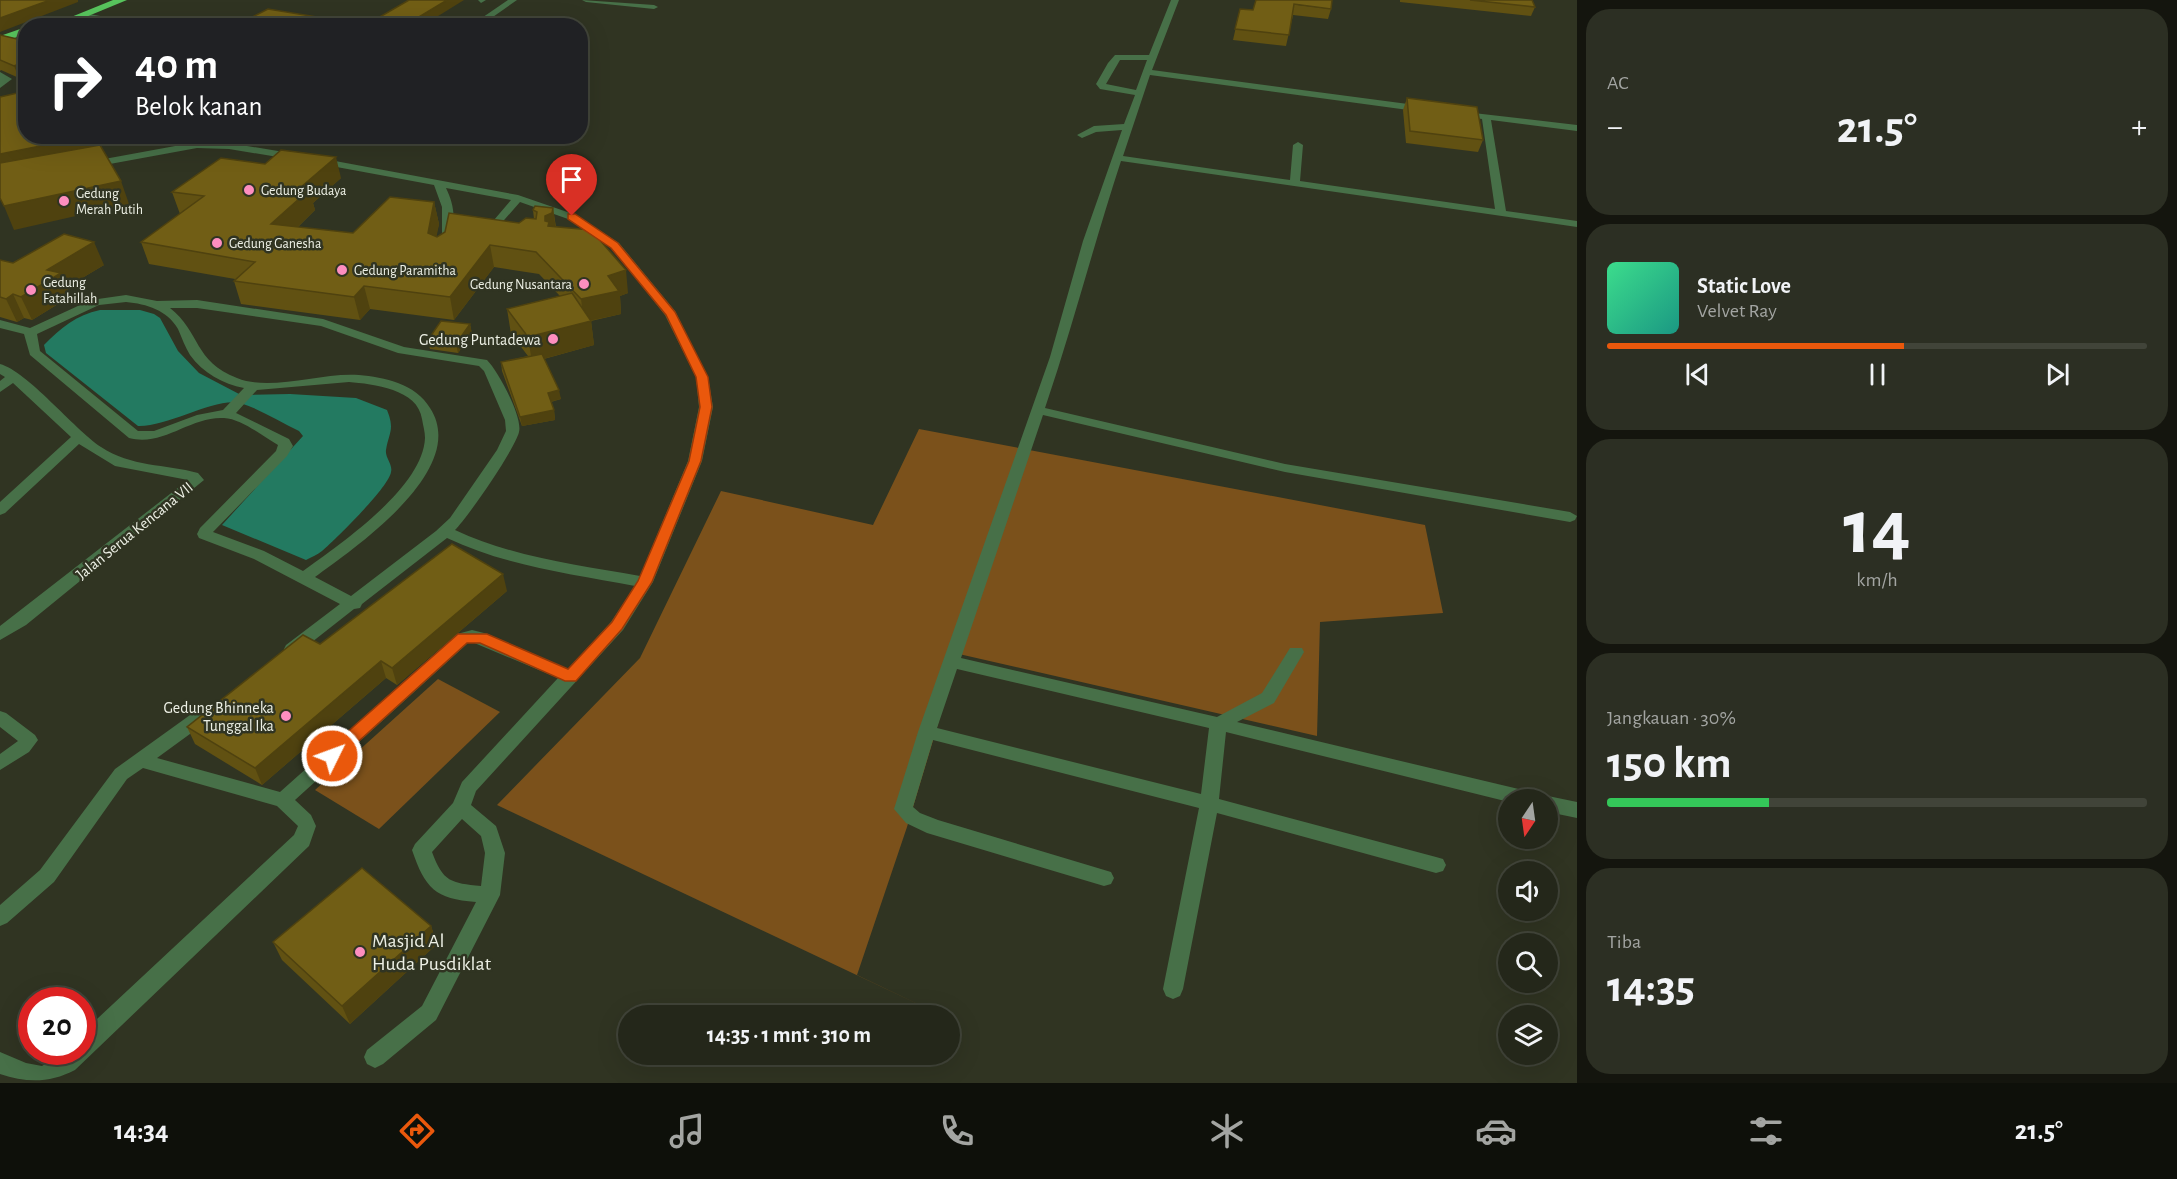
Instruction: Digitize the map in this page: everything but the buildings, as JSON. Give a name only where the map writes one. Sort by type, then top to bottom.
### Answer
[{"type":"highway","points":[[65,18],[106,0]]},
{"type":"highway","points":[[73,18],[122,0]]},
{"type":"highway","points":[[3,37],[18,32]]},
{"type":"highway","points":[[0,45],[18,39]]},
{"type":"street","points":[[486,18],[513,0]]},
{"type":"street","points":[[586,0],[654,8]]},
{"type":"street","points":[[1104,878],[934,827],[913,818],[903,809],[927,732],[1056,357],[1089,241],[1149,65],[1175,0]]},
{"type":"street","points":[[84,15],[100,18]]},
{"type":"street","points":[[1140,93],[1103,87],[1101,84],[1112,63],[1118,57],[1149,65],[1439,111]]},
{"type":"street","points":[[0,75],[8,78],[0,85]]},
{"type":"street","points":[[1451,112],[1577,128]]},
{"type":"street","points":[[1486,117],[1501,214]]},
{"type":"street","points":[[1082,135],[1101,128],[1128,127]]},
{"type":"street","points":[[69,169],[174,148],[215,145],[266,152],[518,198],[572,216],[615,245],[671,314],[702,377],[706,407],[695,461],[645,582],[617,626],[468,787],[460,807],[422,850],[429,874],[446,891],[490,895]]},
{"type":"street","points":[[1295,184],[1299,145]]},
{"type":"street","points":[[1118,158],[1577,224]]},
{"type":"street","points":[[437,182],[446,196],[450,216],[443,244]]},
{"type":"street","points":[[506,234],[496,232],[492,228],[518,198]]},
{"type":"street","points":[[594,243],[615,245]]},
{"type":"street","points":[[0,324],[30,332],[90,303],[117,299],[160,304],[197,304],[322,323],[402,350],[487,365],[512,420],[513,431],[504,450],[455,521],[354,604],[281,658]]},
{"type":"street","points":[[160,304],[182,325],[191,347],[209,368],[250,389],[319,379],[370,380],[409,393],[425,407],[431,424],[431,441],[423,465],[409,489],[382,518],[304,578]]},
{"type":"street","points":[[30,332],[34,352],[134,435],[146,436],[207,416],[231,411],[250,389]]},
{"type":"street","name":"Jalan Serua Kencana VII","points":[[0,368],[14,376],[80,436],[113,459],[193,476],[197,480],[20,621],[0,634]]},
{"type":"street","points":[[0,388],[14,376]]},
{"type":"street","points":[[1038,410],[1285,468],[1570,517]]},
{"type":"street","points":[[231,411],[284,442],[285,446],[282,453],[204,534],[259,555],[354,604]]},
{"type":"street","points":[[0,510],[80,436]]},
{"type":"street","points":[[444,531],[470,545],[505,556],[645,582]]},
{"type":"street","points":[[0,617],[20,621]]},
{"type":"street","points":[[283,800],[463,638],[482,638],[571,677]]},
{"type":"street","points":[[1218,724],[1268,698],[1296,652]]},
{"type":"street","points":[[951,662],[1079,690],[1498,792]]},
{"type":"street","points":[[0,917],[47,876],[121,774],[226,698]]},
{"type":"street","points":[[0,718],[29,740],[0,763]]},
{"type":"street","points":[[1173,989],[1209,804],[1218,724]]},
{"type":"street","points":[[927,732],[1436,865]]},
{"type":"street","points":[[96,1035],[303,840],[307,826],[304,820],[283,800],[140,760]]},
{"type":"street","points":[[1558,806],[1577,810]]},
{"type":"street","points":[[375,1057],[429,1013],[490,895],[495,853],[489,832],[460,807]]},
{"type":"street","points":[[0,1063],[36,1081],[50,1078],[64,1065]]},
{"type":"shaded area","points":[[100,310],[140,310],[154,314],[160,318],[178,351],[199,373],[241,395],[290,394],[356,398],[387,410],[391,427],[386,450],[391,469],[388,479],[361,513],[338,536],[322,551],[306,560],[222,525],[303,436],[299,431],[255,409],[230,402],[163,422],[138,426],[46,353],[44,345],[63,328],[84,315]]},
{"type":"shaded area","points":[[919,429],[1425,525],[1443,613],[1320,622],[1317,736],[959,654],[907,827],[857,975],[920,1005],[497,805],[640,658],[721,491],[873,525]]},
{"type":"shaded area","points":[[438,679],[500,712],[379,829],[315,790]]},
{"type":"place","name":"Gedung Budaya","points":[[249,190]]},
{"type":"place","name":"Gedung Merah Putih","points":[[64,201]]},
{"type":"place","name":"Gedung Ganesha","points":[[217,243]]},
{"type":"place","name":"Gedung Paramitha","points":[[342,270]]},
{"type":"place","name":"Gedung Nusantara","points":[[584,284]]},
{"type":"place","name":"Gedung Fatahillah","points":[[31,290]]},
{"type":"place","name":"Gedung Puntadewa","points":[[553,339]]},
{"type":"place","name":"Gedung Bhinneka Tunggal Ika","points":[[286,716]]},
{"type":"place","name":"Masjid Al Huda Pusdiklat","points":[[360,952]]},
{"type":"route","points":[[332,756],[463,638],[472,636],[482,638],[571,677],[617,626],[645,582],[695,461],[706,407],[702,377],[671,314],[615,245],[572,216]]}]
